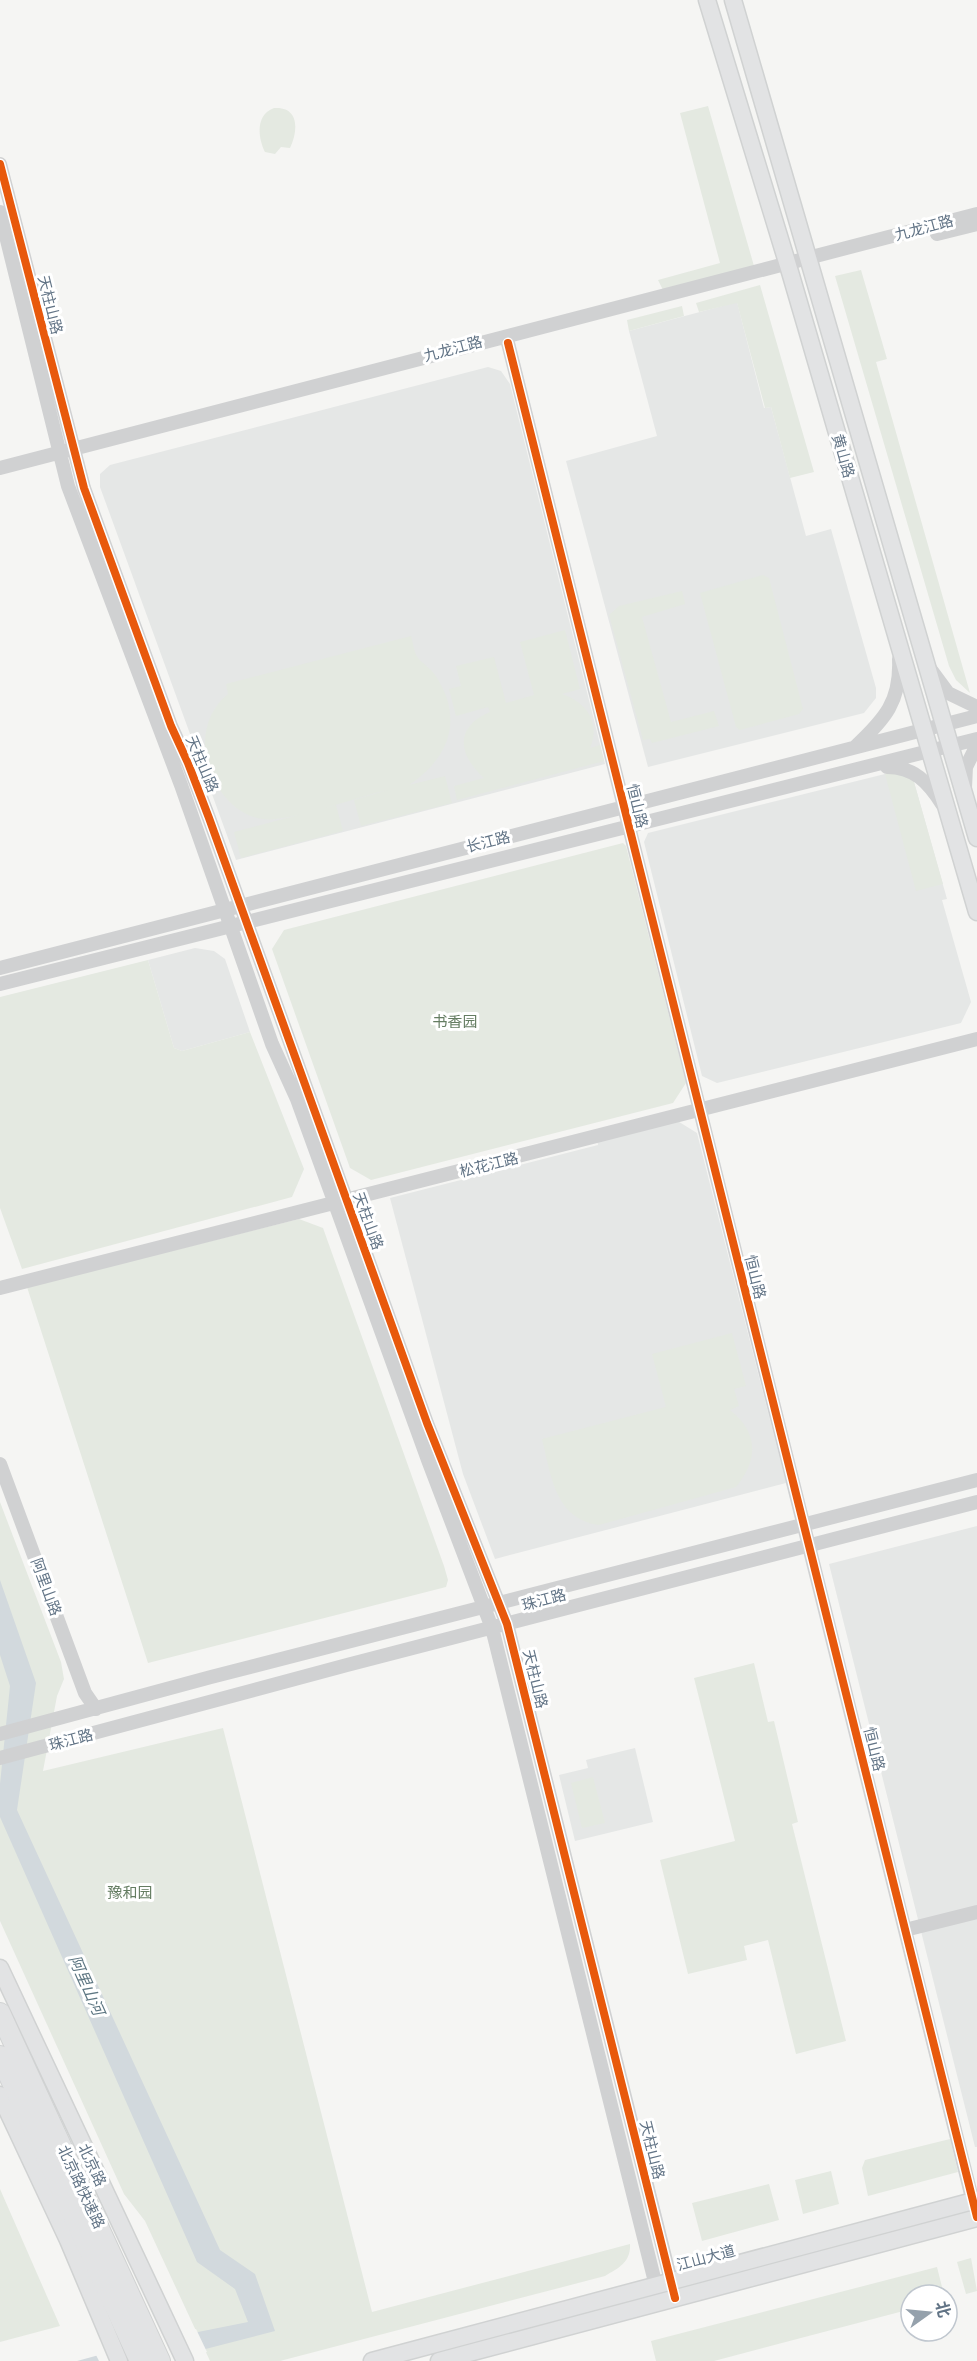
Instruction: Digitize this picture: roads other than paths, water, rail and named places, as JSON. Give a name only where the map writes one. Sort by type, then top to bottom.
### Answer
[{"type":"highway","name":"北京路快速路","points":[[0,2013],[79,2203],[140,2361]]},
{"type":"highway","name":"北京路快速路","points":[[0,2055],[160,2361]]},
{"type":"main road","name":"黄山路","points":[[707,0],[789,268],[977,912]]},
{"type":"main road","name":"黄山路","points":[[733,0],[977,838]]},
{"type":"main road","name":"北京路","points":[[0,1968],[185,2360]]},
{"type":"main road","points":[[0,2095],[68,2240],[116,2355]]},
{"type":"main road","name":"江山大道","points":[[372,2361],[663,2283],[976,2205]]},
{"type":"main road","name":"江山大道","points":[[439,2361],[668,2300],[976,2205]]},
{"type":"street","name":"天柱山路","points":[[0,164],[68,456],[68,486],[181,785],[272,1044],[340,1199],[507,1624],[663,2283]]},
{"type":"street","name":"天柱山路","points":[[0,212],[68,456],[171,726],[188,763],[240,906],[340,1199],[492,1628],[668,2300]]},
{"type":"street","name":"九龙江路","points":[[0,468],[68,456],[511,343],[811,262],[977,214]]},
{"type":"street","name":"九龙江路","points":[[811,262],[977,224]]},
{"type":"street","name":"九龙江路","points":[[0,477],[68,456],[499,337],[789,268]]},
{"type":"street","name":"恒山路","points":[[511,343],[976,2205]]},
{"type":"street","points":[[853,748],[882,720],[895,700],[900,677],[898,645]]},
{"type":"street","points":[[925,660],[948,693],[977,707]]},
{"type":"street","name":"长江路","points":[[0,968],[977,716]]},
{"type":"street","name":"长江路","points":[[0,984],[977,739]]},
{"type":"street","points":[[965,799],[966,767],[977,745]]},
{"type":"street","points":[[867,767],[909,769],[924,780],[947,811]]},
{"type":"street","name":"松花江路","points":[[0,1288],[977,1033]]},
{"type":"street","name":"松花江路","points":[[702,1106],[977,1039]]},
{"type":"street","name":"松花江路","points":[[0,1281],[340,1199]]},
{"type":"street","name":"阿里山路","points":[[0,1464],[85,1693],[96,1708]]},
{"type":"street","name":"珠江路","points":[[0,1734],[483,1606],[977,1480]]},
{"type":"street","name":"珠江路","points":[[0,1758],[977,1502]]},
{"type":"street","points":[[689,1553],[695,1575]]},
{"type":"street","points":[[908,1929],[977,1912]]},
{"type":"water","name":"阿里山河","points":[[0,1580],[36,1683],[17,1810],[220,2250],[255,2274],[275,2331],[159,2361],[77,2361],[143,2343],[248,2322],[235,2289],[197,2262],[0,1817],[0,1784],[10,1686],[0,1655]]},
{"type":"park label","name":"书香园","points":[[455,1022]]},
{"type":"park label","name":"豫和园","points":[[130,1893]]}]
